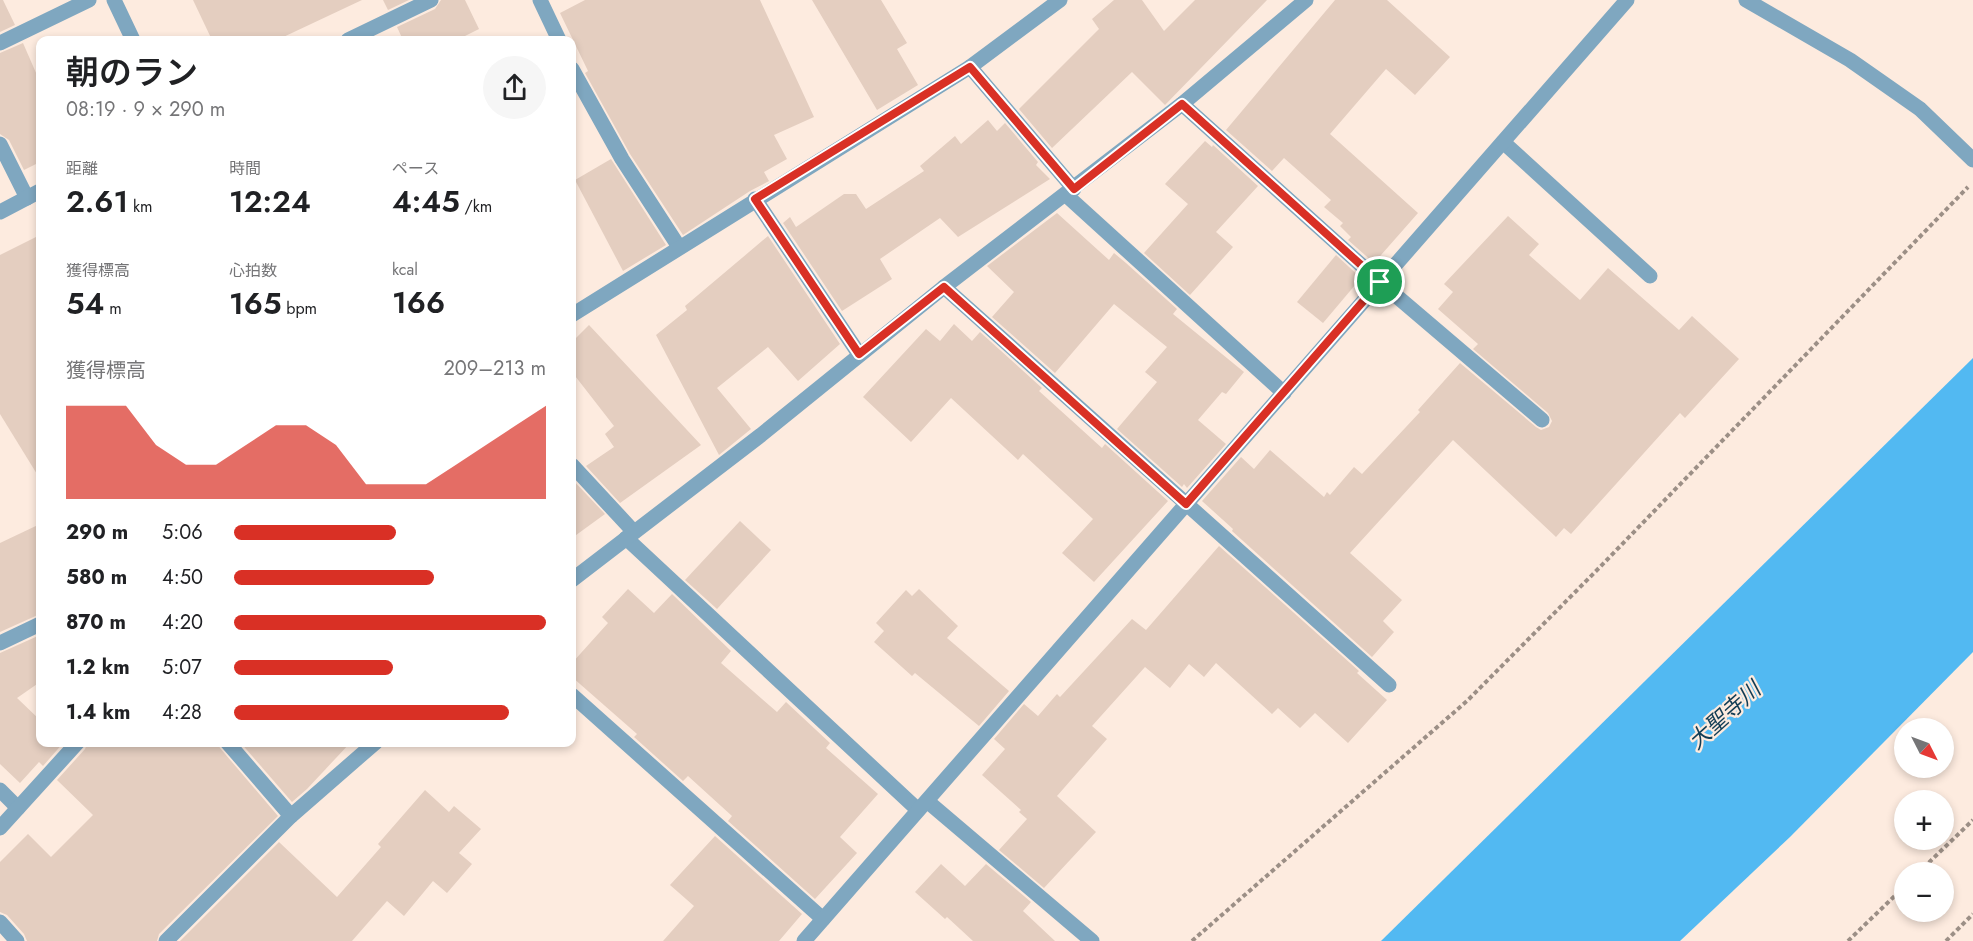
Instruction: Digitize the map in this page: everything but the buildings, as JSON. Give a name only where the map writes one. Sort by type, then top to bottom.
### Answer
[{"type":"street","points":[[0,43],[88,0]]},
{"type":"street","points":[[114,0],[131,36]]},
{"type":"street","points":[[356,36],[431,0]]},
{"type":"street","points":[[540,0],[557,36]]},
{"type":"street","points":[[576,312],[970,67],[1060,0]]},
{"type":"street","points":[[576,577],[761,435],[944,287],[1182,104],[1306,0]]},
{"type":"street","points":[[804,941],[1627,0]]},
{"type":"street","points":[[1746,0],[1850,60],[1912,103],[1973,160]]},
{"type":"street","points":[[970,67],[1070,192],[1284,393]]},
{"type":"street","points":[[576,76],[622,159],[679,247]]},
{"type":"street","points":[[1182,104],[1380,282],[1542,420]]},
{"type":"street","points":[[1503,142],[1650,276]]},
{"type":"street","points":[[0,144],[34,194],[0,212]]},
{"type":"street","points":[[755,199],[859,354]]},
{"type":"street","points":[[944,287],[1389,685]]},
{"type":"street","points":[[576,470],[630,535],[922,806],[1092,941]]},
{"type":"street","points":[[0,643],[36,626]]},
{"type":"street","points":[[576,699],[823,919]]},
{"type":"street","points":[[0,828],[73,747]]},
{"type":"street","points":[[230,747],[291,816]]},
{"type":"street","points":[[166,941],[291,816],[370,747]]},
{"type":"street","points":[[0,790],[18,808]]},
{"type":"street","points":[[0,922],[17,941]]},
{"type":"path","points":[[1192,941],[1467,701],[1600,567],[1973,181]]},
{"type":"path","points":[[1929,862],[1973,820]]},
{"type":"path","points":[[1848,941],[1894,897]]},
{"type":"path","points":[[1946,941],[1973,914]]},
{"type":"water","name":"大聖寺川","points":[[1973,358],[1973,652],[1908,718],[1894,718],[1894,732],[1790,837],[1680,941],[1381,941]]},
{"type":"route","points":[[970,67],[1074,189],[1182,104],[1380,282],[1186,504],[944,287],[859,354],[755,199],[970,67]]}]
